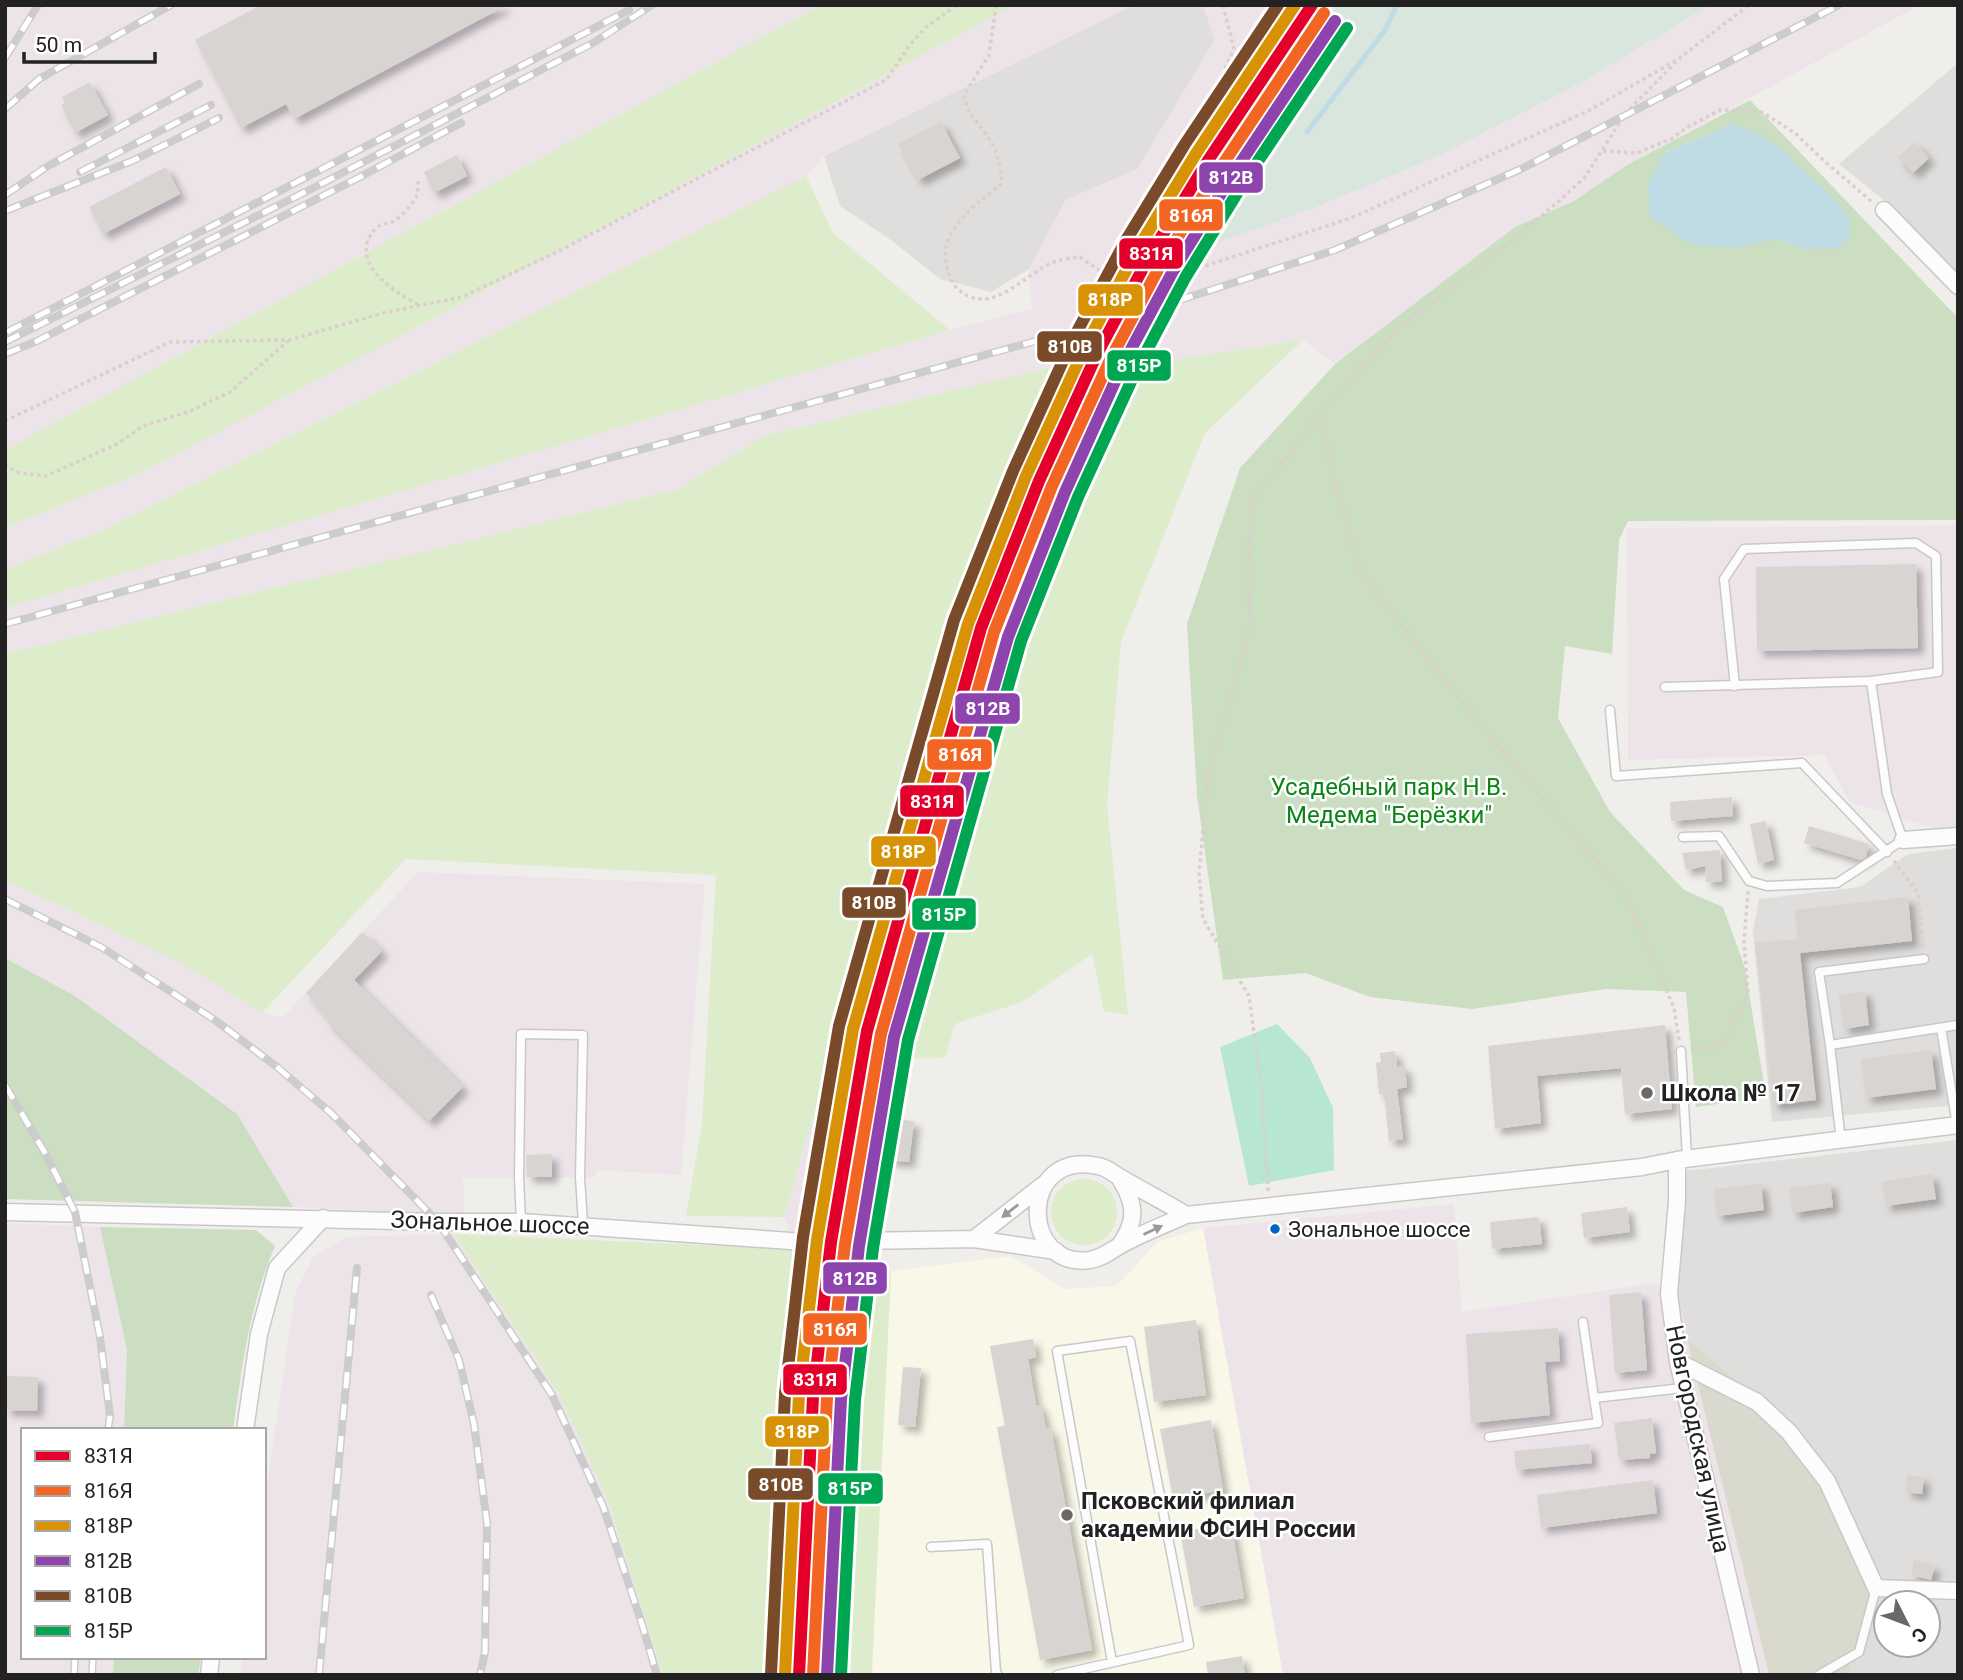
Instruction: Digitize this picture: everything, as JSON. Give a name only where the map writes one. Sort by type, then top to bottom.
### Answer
[{"type":"street","points":[[1884,210],[1958,286]]},
{"type":"street","points":[[1903,840],[1958,836]]},
{"type":"street","name":"Зональное шоссе","points":[[5,1212],[583,1224],[805,1242],[974,1239],[1056,1251],[1071,1259],[1088,1260],[1105,1256],[1119,1246],[1186,1214],[1642,1167],[1682,1159],[1958,1125]]},
{"type":"street","name":"Новгородская улица","points":[[1682,1159],[1669,1294],[1678,1362],[1751,1675]]},
{"type":"street","points":[[974,1239],[1061,1169],[1081,1163],[1101,1166],[1186,1214]]},
{"type":"street","points":[[1119,1177],[1130,1195],[1133,1215],[1129,1232],[1119,1246]]},
{"type":"street","points":[[1045,1183],[1037,1202],[1037,1223],[1044,1238],[1056,1251]]},
{"type":"street","points":[[245,1428],[259,1334],[277,1268],[323,1218]]},
{"type":"street","points":[[1678,1362],[1757,1402],[1789,1432],[1826,1481],[1876,1588],[1958,1591]]},
{"type":"lane","points":[[1665,687],[1735,686],[1871,681],[1938,672],[1936,556],[1916,543],[1744,549],[1724,579],[1735,686]]},
{"type":"lane","points":[[1683,837],[1719,836],[1749,881],[1767,886],[1837,883],[1903,840],[1887,794],[1871,681]]},
{"type":"lane","points":[[1610,710],[1616,776],[1802,763],[1888,852]]},
{"type":"lane","points":[[1841,1140],[1819,972],[1924,959]]},
{"type":"lane","points":[[1830,1045],[1958,1025]]},
{"type":"lane","points":[[1941,1028],[1958,1125]]},
{"type":"lane","points":[[521,1222],[521,1034],[583,1035],[580,1177],[583,1224]]},
{"type":"lane","points":[[1681,1051],[1682,1159]]},
{"type":"lane","points":[[1489,1437],[1598,1423],[1583,1322]]},
{"type":"lane","points":[[1057,1675],[1189,1645],[1130,1341],[1057,1351],[1112,1662]]},
{"type":"lane","points":[[1594,1398],[1682,1388]]},
{"type":"lane","points":[[931,1547],[987,1545],[998,1675]]},
{"type":"lane","points":[[1819,1675],[1859,1652],[1876,1588]]},
{"type":"path","points":[[5,421],[170,342],[290,340],[383,313],[462,297],[557,252],[886,80],[925,28],[957,5]]},
{"type":"path","points":[[996,5],[989,55],[964,95],[966,109],[986,134],[1001,164],[1002,183],[955,227],[944,251],[949,274],[957,291],[976,299],[998,296],[1053,263],[1080,257],[1099,270],[1107,290]]},
{"type":"path","points":[[805,1242],[845,1016],[887,850],[937,707],[1016,501],[1068,390],[1137,214],[1198,129],[1234,50],[1223,5]]},
{"type":"path","points":[[1125,245],[1154,249],[1168,257],[1205,266],[1351,218],[1588,111],[1681,57],[1749,5]]},
{"type":"path","points":[[1267,1189],[1262,1092],[1249,996],[1203,919],[1199,874],[1208,774],[1250,625],[1249,553],[1252,502],[1318,417],[1397,328],[1474,271],[1559,201],[1584,177],[1625,114],[1681,57]]},
{"type":"path","points":[[1603,151],[1637,153],[1671,139],[1720,110],[1760,111],[1795,132],[1858,191],[1884,210]]},
{"type":"path","points":[[418,180],[417,196],[410,205],[396,220],[377,226],[371,234],[366,243],[366,259],[377,275],[401,296],[421,306]]},
{"type":"path","points":[[5,464],[16,472],[46,476],[117,444],[143,426],[188,412],[230,392],[290,340]]},
{"type":"path","points":[[1318,417],[1360,572],[1478,722],[1628,900],[1674,1008],[1681,1051],[1722,1046],[1748,993],[1744,942],[1749,881]]},
{"type":"path","points":[[1888,852],[1918,893],[1924,959]]},
{"type":"shaded area","points":[[5,5],[821,5],[5,450]]},
{"type":"shaded area","points":[[1015,5],[1134,5],[824,156],[806,176],[101,531],[5,569],[5,528],[138,474],[365,355]]},
{"type":"shaded area","points":[[1134,5],[1203,5],[1215,40],[1137,169],[1066,200],[1029,269],[991,292],[940,279],[891,240],[840,206],[824,156]]},
{"type":"shaded area","points":[[1203,5],[1337,5],[1297,60],[1193,218],[1185,245],[1447,152],[1586,80],[1710,5],[1920,5],[1627,165],[1574,201],[1515,227],[1335,364],[1303,340],[1128,367],[1032,557],[944,797],[876,1059],[843,1223],[821,1621],[822,1675],[768,1675],[795,1249],[784,1217],[807,1136],[854,1006],[891,863],[1000,548],[1092,357],[764,436],[679,489],[5,654],[5,608],[950,330],[1032,309],[1029,269],[1066,200],[1137,169],[1215,40]]},
{"type":"shaded area","points":[[1337,5],[1710,5],[1586,80],[1447,152],[1309,210],[1216,243],[1184,245],[1193,218],[1235,147]]},
{"type":"shaded area","points":[[1958,63],[1958,276],[1886,202],[1839,164]]},
{"type":"shaded area","points":[[1958,525],[1958,827],[1937,829],[1850,802],[1824,755],[1628,760],[1627,528]]},
{"type":"shaded area","points":[[1958,848],[1958,1105],[1772,1122],[1753,931],[1759,899],[1860,887],[1908,854]]},
{"type":"shaded area","points":[[418,872],[705,884],[681,1175],[597,1170],[596,1177],[463,1178],[465,1215],[293,1207],[237,1114],[75,996],[5,958],[5,880],[179,962],[262,1013],[283,1017]]},
{"type":"shaded area","points":[[1958,1140],[1958,1675],[1848,1675],[1867,1600],[1872,1593],[1872,1659],[1942,1659],[1942,1589],[1875,1589],[1752,1398],[1734,1378],[1687,1339],[1677,1292],[1685,1171]]},
{"type":"shaded area","points":[[1454,1204],[1462,1312],[1654,1283],[1677,1292],[1769,1675],[1283,1675],[1203,1228]]},
{"type":"shaded area","points":[[5,1223],[100,1227],[127,1350],[124,1428],[21,1428],[21,1659],[114,1659],[113,1675],[5,1675]]},
{"type":"shaded area","name":"Псковский филиал академии ФСИН России","points":[[1203,1228],[1283,1675],[874,1675],[872,1670],[891,1271],[1011,1256],[1064,1289],[1116,1286],[1158,1242]]},
{"type":"shaded area","points":[[454,1234],[559,1393],[609,1503],[663,1675],[240,1675],[242,1659],[266,1659],[266,1492],[295,1294],[313,1257],[346,1237]]},
{"type":"shaded area","points":[[1687,1339],[1734,1378],[1822,1476],[1876,1588],[1872,1589],[1867,1600],[1848,1675],[1769,1675]]},
{"type":"green space","points":[[821,5],[1015,5],[365,355],[138,474],[5,528],[5,450]]},
{"type":"green space","name":"Усадебный парк Н.В. Медема \"Берёзки\"","points":[[1750,100],[1958,318],[1958,520],[1628,521],[1619,540],[1612,654],[1565,646],[1558,718],[1610,812],[1684,890],[1723,907],[1745,968],[1766,1097],[1696,1107],[1686,992],[1606,989],[1472,1009],[1370,997],[1306,973],[1223,980],[1197,796],[1187,624],[1240,468],[1335,364],[1515,227],[1574,201],[1627,165]],"holes":[[[1732,124],[1778,155],[1848,216],[1805,249],[1776,239],[1665,153]]]},
{"type":"green space","points":[[806,176],[833,233],[950,330],[5,608],[5,569],[101,531]]},
{"type":"green space","points":[[1303,340],[1205,433],[1121,642],[1107,806],[1128,1015],[1104,1011],[1092,954],[1022,1002],[955,1024],[945,1058],[876,1059],[944,797],[1032,557],[1128,367]]},
{"type":"green space","points":[[1092,357],[1000,548],[891,863],[854,1006],[807,1136],[784,1217],[686,1216],[702,1124],[716,875],[406,859],[262,1013],[179,962],[5,880],[5,654],[679,489],[764,436]]},
{"type":"green space","points":[[5,958],[75,996],[237,1114],[293,1207],[5,1199]]},
{"type":"green space","points":[[1277,1024],[1310,1058],[1333,1108],[1334,1170],[1249,1186],[1220,1047]]},
{"type":"green space","points":[[1084,1179],[1097,1181],[1107,1189],[1115,1199],[1115,1225],[1107,1235],[1097,1243],[1084,1245],[1071,1243],[1061,1235],[1053,1225],[1051,1212],[1053,1199],[1061,1189],[1071,1181]]},
{"type":"green space","points":[[100,1227],[256,1230],[275,1246],[253,1314],[233,1428],[124,1428],[127,1350]]},
{"type":"green space","points":[[454,1234],[795,1249],[768,1675],[663,1675],[609,1503],[559,1393]]},
{"type":"green space","points":[[842,1268],[891,1271],[872,1670],[874,1675],[822,1675],[821,1621]]},
{"type":"green space","points":[[114,1659],[201,1659],[198,1675],[113,1675]]},
{"type":"water","points":[[1732,124],[1758,133],[1781,149],[1833,198],[1848,216],[1851,234],[1839,248],[1805,249],[1776,239],[1734,248],[1693,245],[1650,217],[1648,184],[1665,153]]},
{"type":"building","points":[[261,5],[507,5],[294,119],[286,104],[241,128],[195,40]]},
{"type":"building","points":[[90,82],[108,115],[75,133],[61,105],[65,103],[62,97]]},
{"type":"building","points":[[941,122],[960,158],[918,180],[898,144]]},
{"type":"building","points":[[1914,142],[1929,158],[1913,173],[1898,157]]},
{"type":"building","points":[[457,155],[467,176],[434,193],[424,172]]},
{"type":"building","points":[[166,167],[180,194],[103,234],[89,207]]},
{"type":"building","points":[[1916,564],[1918,648],[1757,651],[1756,567]]},
{"type":"building","points":[[1732,797],[1733,816],[1671,821],[1670,802]]},
{"type":"building","points":[[1766,821],[1774,860],[1758,864],[1750,824]]},
{"type":"building","points":[[1809,826],[1869,844],[1866,857],[1861,860],[1804,843]]},
{"type":"building","points":[[1720,850],[1722,881],[1706,882],[1705,866],[1686,870],[1682,853]]},
{"type":"building","points":[[1908,897],[1912,941],[1800,953],[1816,1100],[1773,1105],[1755,943],[1798,939],[1795,910]]},
{"type":"building","points":[[362,932],[382,951],[354,980],[463,1087],[429,1121],[327,1022],[329,1020],[306,993]]},
{"type":"building","points":[[1865,991],[1869,1025],[1844,1029],[1839,995]]},
{"type":"building","name":"Школа № 17","points":[[1665,1025],[1672,1109],[1625,1114],[1621,1068],[1537,1076],[1541,1123],[1495,1129],[1488,1046]]},
{"type":"building","points":[[1931,1050],[1936,1089],[1866,1098],[1861,1059]]},
{"type":"building","points":[[1395,1051],[1397,1067],[1405,1066],[1407,1087],[1397,1089],[1403,1139],[1389,1141],[1384,1094],[1379,1094],[1376,1063],[1381,1062],[1380,1053]]},
{"type":"building","points":[[892,1119],[914,1121],[909,1162],[888,1160]]},
{"type":"building","points":[[552,1154],[552,1177],[527,1177],[526,1155]]},
{"type":"building","points":[[1932,1174],[1936,1199],[1886,1206],[1882,1182]]},
{"type":"building","points":[[1830,1183],[1833,1207],[1793,1213],[1789,1188]]},
{"type":"building","points":[[1761,1184],[1764,1210],[1717,1216],[1714,1189]]},
{"type":"building","points":[[1627,1207],[1630,1232],[1584,1238],[1581,1213]]},
{"type":"building","points":[[1539,1217],[1542,1244],[1492,1249],[1490,1222]]},
{"type":"building","points":[[1641,1292],[1647,1370],[1615,1373],[1609,1295]]},
{"type":"building","points":[[1196,1320],[1206,1395],[1154,1402],[1144,1327]]},
{"type":"building","points":[[1558,1328],[1560,1361],[1545,1362],[1550,1415],[1471,1423],[1466,1334]]},
{"type":"building","points":[[1033,1339],[1036,1357],[1028,1359],[1036,1405],[1041,1405],[1046,1429],[1051,1428],[1092,1650],[1040,1660],[997,1427],[1005,1426],[990,1346]]},
{"type":"building","points":[[903,1367],[921,1368],[915,1427],[898,1425]]},
{"type":"building","points":[[5,1376],[38,1377],[37,1411],[5,1410]]},
{"type":"building","points":[[1652,1418],[1656,1453],[1650,1454],[1650,1458],[1619,1460],[1614,1423]]},
{"type":"building","points":[[1211,1420],[1223,1490],[1173,1499],[1160,1429]]},
{"type":"building","points":[[1590,1444],[1592,1463],[1516,1470],[1514,1451]]},
{"type":"building","points":[[1907,1475],[1924,1477],[1922,1494],[1906,1492]]},
{"type":"building","points":[[1653,1480],[1657,1513],[1541,1528],[1537,1495]]},
{"type":"building","points":[[1231,1523],[1244,1598],[1194,1607],[1180,1532]]},
{"type":"building","points":[[1914,1560],[1935,1566],[1931,1580],[1911,1575]]},
{"type":"building","points":[[1242,1656],[1245,1675],[1208,1675],[1206,1662]]},
{"type":"waterway","points":[[1307,132],[1385,30],[1397,5]]},
{"type":"railway","points":[[5,58],[38,5]]},
{"type":"railway","points":[[5,109],[39,79],[171,5]]},
{"type":"railway","points":[[5,342],[319,185],[593,43],[652,5]]},
{"type":"railway","points":[[5,624],[1149,310],[1335,250],[1521,169],[1839,5]]},
{"type":"railway","points":[[7,332],[629,10]]},
{"type":"railway","points":[[5,195],[48,166],[199,84]]},
{"type":"railway","points":[[80,172],[211,105]]},
{"type":"railway","points":[[5,211],[132,161],[219,118]]},
{"type":"railway","points":[[5,354],[37,341],[461,123]]},
{"type":"railway","points":[[5,899],[101,947],[215,1020],[277,1067],[331,1113],[438,1222],[552,1395],[603,1506],[657,1675]]},
{"type":"railway","points":[[5,1085],[45,1153],[75,1212],[100,1337],[110,1416],[108,1428]]},
{"type":"railway","points":[[319,1675],[357,1268]]},
{"type":"railway","points":[[431,1295],[459,1360],[474,1424],[487,1523],[485,1652],[480,1675]]},
{"type":"railway","points":[[74,1675],[75,1659]]},
{"type":"railway","points":[[92,1675],[93,1659]]},
{"type":"transit line","name":"810В","points":[[771,1674],[785,1394],[803,1237],[839,1026],[954,620],[1013,471],[1072,341],[1125,242],[1185,144],[1278,5]]},
{"type":"transit line","name":"818Р","points":[[785,1674],[799,1395],[817,1240],[853,1029],[968,624],[1026,476],[1085,347],[1137,250],[1197,152],[1295,5]]},
{"type":"transit line","name":"831Я","points":[[799,1675],[813,1397],[831,1242],[867,1031],[981,628],[1039,481],[1097,354],[1149,257],[1209,159],[1312,5]]},
{"type":"transit line","name":"816Я","points":[[813,1675],[827,1398],[845,1244],[881,1034],[994,632],[1052,486],[1110,360],[1161,264],[1221,167],[1324,13]]},
{"type":"transit line","name":"812В","points":[[827,1675],[841,1399],[859,1246],[894,1037],[1008,637],[1065,492],[1122,366],[1173,271],[1233,174],[1335,21]]},
{"type":"transit line","name":"815Р","points":[[841,1675],[855,1400],[873,1248],[908,1040],[1021,641],[1078,497],[1135,373],[1185,278],[1244,182],[1347,28]]},
{"type":"place","name":"Школа № 17","points":[[1647,1093]]},
{"type":"place","name":"Зональное шоссе","points":[[1275,1229]]},
{"type":"place","name":"Псковский филиал академии ФСИН России","points":[[1067,1515]]}]
